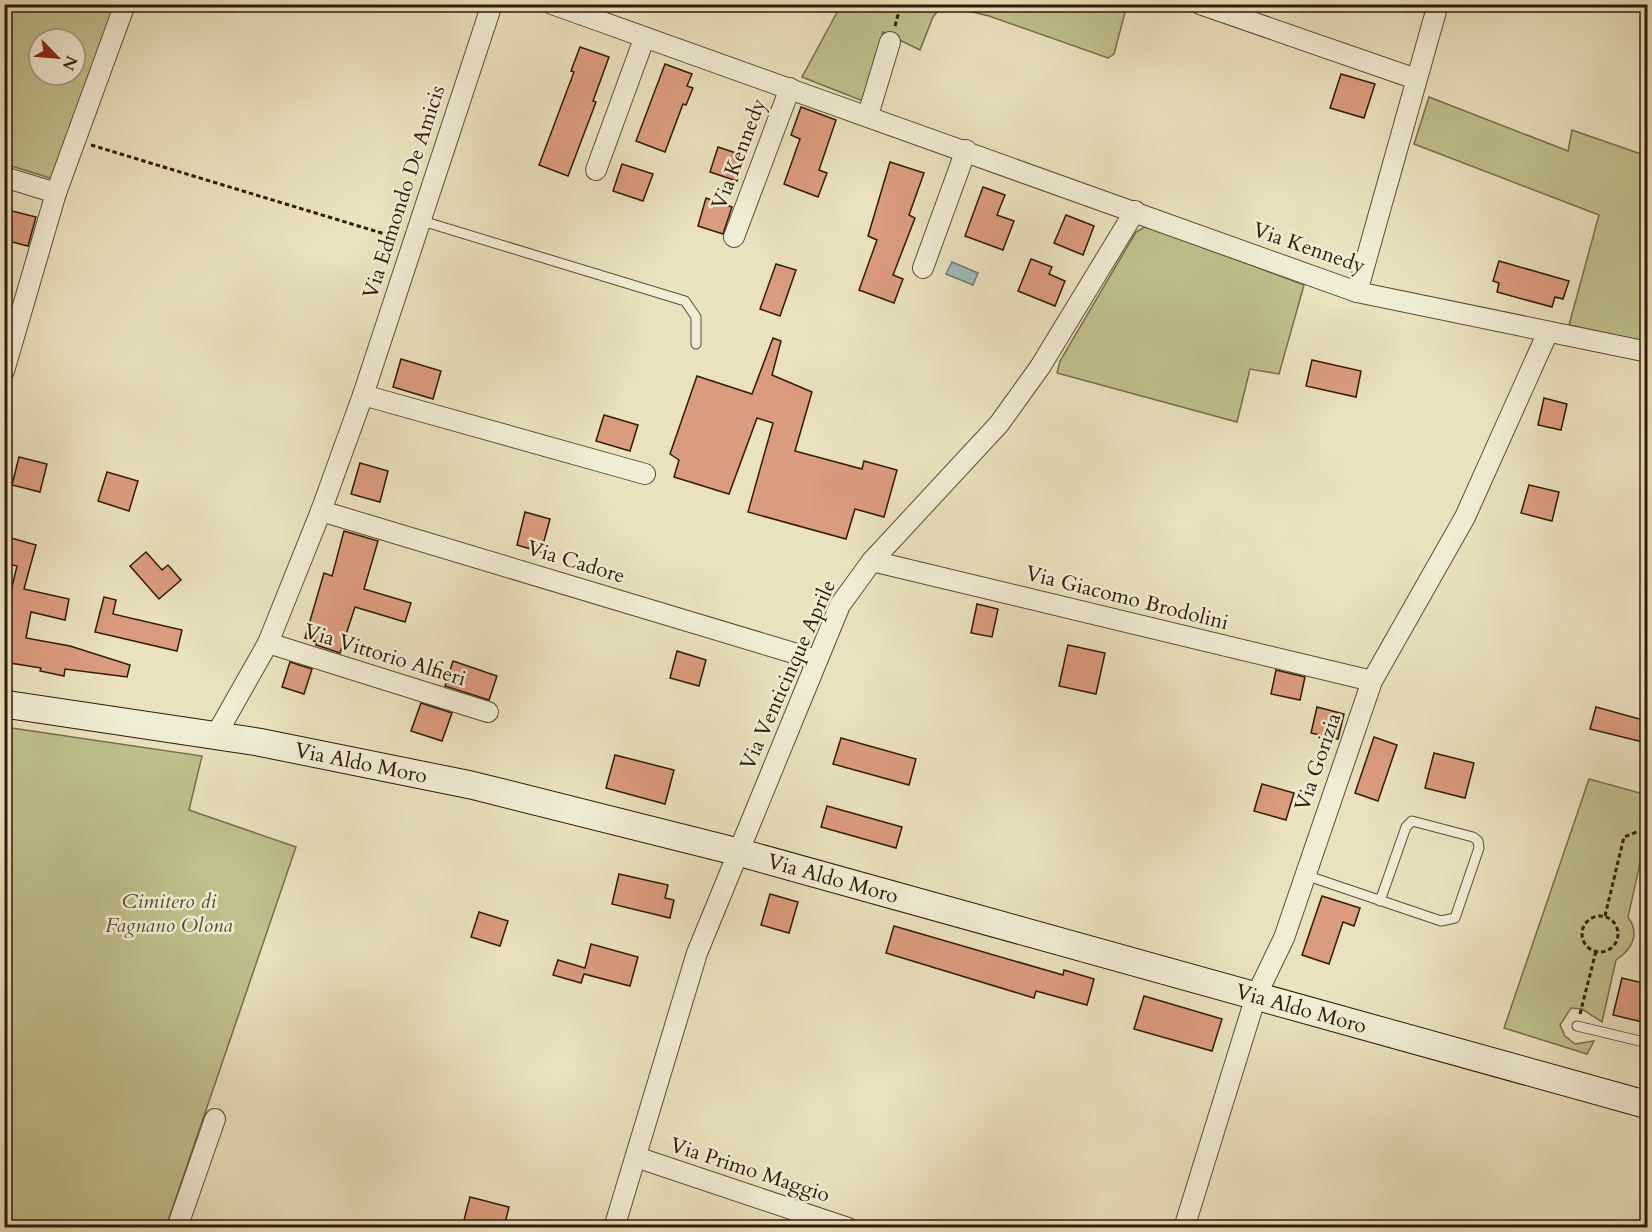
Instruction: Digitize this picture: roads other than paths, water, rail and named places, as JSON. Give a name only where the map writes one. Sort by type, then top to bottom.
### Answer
[{"type":"main road","name":"Via Aldo Moro","points":[[4,704],[216,735],[428,775],[738,852],[1647,1105]]},
{"type":"street","points":[[4,371],[11,324],[125,4]]},
{"type":"street","name":"Via Edmondo De Amicis","points":[[216,735],[267,643],[321,511],[363,396],[419,220],[492,4]]},
{"type":"street","name":"Via Kennedy","points":[[552,4],[644,39],[868,115],[1358,292],[1647,352]]},
{"type":"street","points":[[1200,4],[1416,79]]},
{"type":"street","points":[[1358,292],[1438,4]]},
{"type":"street","points":[[596,170],[644,39]]},
{"type":"street","points":[[868,115],[890,42]]},
{"type":"street","name":"Via Kennedy","points":[[734,237],[790,88]]},
{"type":"street","points":[[923,268],[966,150]]},
{"type":"street","points":[[4,177],[56,193]]},
{"type":"street","name":"Via Venticinque Aprile","points":[[614,1227],[686,985],[840,605],[872,561],[999,424],[1040,367],[1135,211]]},
{"type":"street","name":"Via Gorizia","points":[[1184,1227],[1256,996],[1284,938],[1372,681],[1465,517],[1548,332]]},
{"type":"street","points":[[363,396],[645,474]]},
{"type":"street","name":"Via Cadore","points":[[321,511],[817,660]]},
{"type":"street","name":"Via Giacomo Brodolini","points":[[872,561],[1372,681]]},
{"type":"street","name":"Via Vittorio Alfieri","points":[[267,643],[488,712]]},
{"type":"street","points":[[177,1227],[215,1119]]},
{"type":"street","name":"Via Primo Maggio","points":[[636,1157],[848,1227]]},
{"type":"lane","points":[[419,220],[685,301],[696,317],[696,344]]},
{"type":"lane","points":[[1305,875],[1380,901],[1441,921],[1455,918],[1479,848],[1478,841],[1473,837],[1412,820],[1406,827],[1380,901]]},
{"type":"lane","points":[[1577,1026],[1647,1043]]},
{"type":"water","points":[[952,262],[978,273],[973,285],[946,274]]},
{"type":"park label","name":"Cimitero di Fagnano Olona","points":[[169,913]]}]
